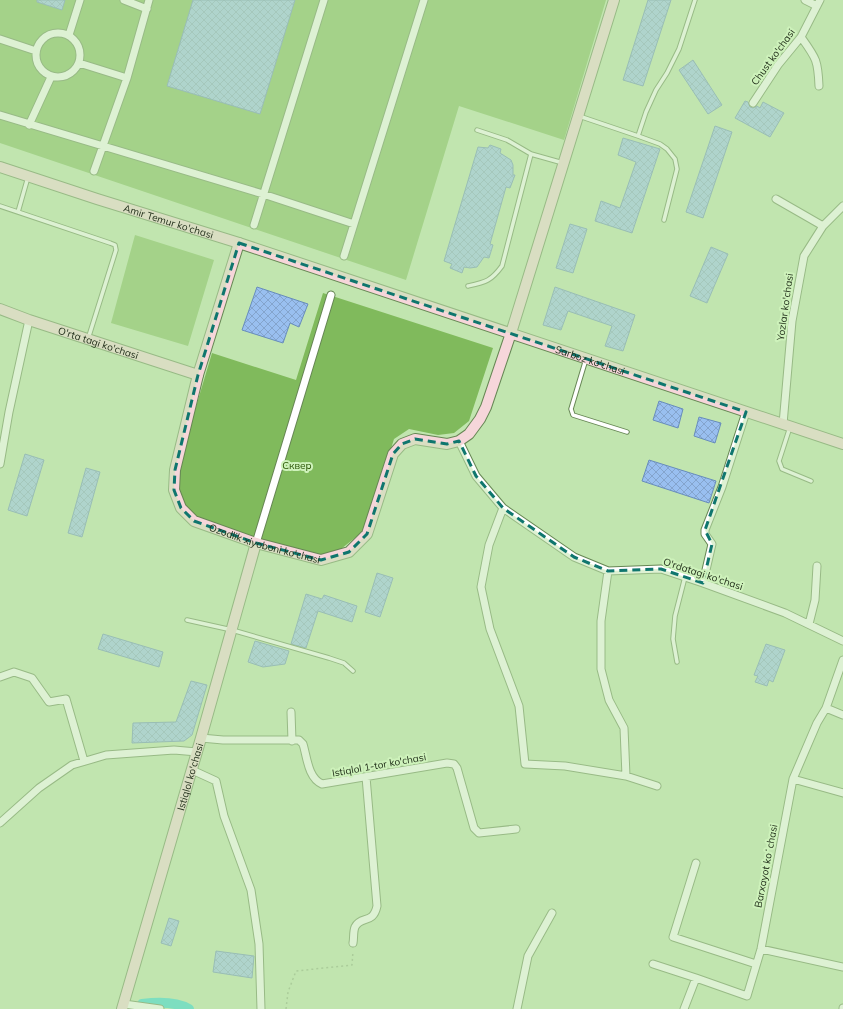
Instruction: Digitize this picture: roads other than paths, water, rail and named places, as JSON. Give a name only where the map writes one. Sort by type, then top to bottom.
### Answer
[{"type":"main road","points":[[459,441],[469,434],[480,419],[486,406],[511,333],[614,0]]},
{"type":"main road","name":"Amir Temur ko'chasi","points":[[0,167],[338,276]]},
{"type":"main road","name":"Ozodlik xiyoboni ko'chasi","points":[[238,243],[198,375],[175,470],[174,490],[182,508],[194,521],[256,543],[321,560],[349,552],[367,534],[393,454],[402,444],[416,439],[447,444],[459,441]]},
{"type":"main road","name":"Sarboz ko'chasi","points":[[338,276],[843,444]]},
{"type":"main road","name":"O'rta tagi ko'chasi","points":[[0,309],[29,320],[198,375]]},
{"type":"main road","name":"Istiqlol ko'chasi","points":[[123,1006],[202,738],[256,543]]},
{"type":"street","points":[[68,35],[80,0]]},
{"type":"street","points":[[124,0],[147,9]]},
{"type":"street","points":[[94,171],[127,78],[150,0]]},
{"type":"street","points":[[254,225],[324,0]]},
{"type":"street","points":[[344,256],[424,0]]},
{"type":"street","points":[[805,0],[818,3]]},
{"type":"street","name":"Chust ko'chasi","points":[[753,103],[778,65],[801,37],[818,3]]},
{"type":"street","points":[[54,33],[68,35],[79,46],[81,53],[79,63],[72,73],[66,77],[51,77],[39,68],[36,62],[36,50],[41,40],[47,36],[54,33]]},
{"type":"street","points":[[801,37],[815,56],[818,67],[819,86]]},
{"type":"street","points":[[0,39],[36,50]]},
{"type":"street","points":[[79,63],[127,78]]},
{"type":"street","points":[[30,125],[51,77]]},
{"type":"street","points":[[0,115],[263,194],[354,224]]},
{"type":"street","points":[[776,199],[823,226]]},
{"type":"street","name":"Yozlar ko'chasi","points":[[787,425],[792,321],[804,256],[823,226],[843,206]]},
{"type":"street","points":[[256,543],[331,295]]},
{"type":"street","points":[[0,464],[9,412],[29,320]]},
{"type":"street","points":[[703,583],[712,544],[705,534],[705,530],[722,487],[746,412]]},
{"type":"street","name":"O'rdatagi ko'chasi","points":[[459,441],[476,476],[503,508],[574,557],[608,571],[660,569],[785,612],[843,641]]},
{"type":"street","points":[[503,508],[489,545],[481,587],[490,629],[519,706],[525,764],[565,766],[626,776],[657,786]]},
{"type":"street","points":[[809,624],[815,600],[817,566]]},
{"type":"street","points":[[608,571],[600,621],[601,670],[609,700],[624,728],[626,776]]},
{"type":"street","name":"Barxayot koʻchasi","points":[[696,978],[747,996],[761,949],[793,779],[817,723],[826,708],[843,660]]},
{"type":"street","points":[[0,677],[14,672],[32,678],[49,702],[66,699],[84,761]]},
{"type":"street","points":[[826,708],[843,715]]},
{"type":"street","points":[[202,738],[223,740],[292,741],[292,712]]},
{"type":"street","name":"Istiqlol 1-tor ko'chasi","points":[[292,741],[299,740],[303,744],[312,777],[317,782],[322,784],[366,778],[447,763],[454,764],[457,768],[476,831],[479,833],[516,830]]},
{"type":"street","points":[[2,819],[39,788],[72,765],[106,755],[174,750],[197,752]]},
{"type":"street","points":[[192,770],[216,781],[224,816],[251,890],[259,944],[261,1009]]},
{"type":"street","points":[[353,943],[356,926],[359,922],[372,917],[376,912],[377,906],[366,778]]},
{"type":"street","points":[[793,779],[843,793]]},
{"type":"street","points":[[696,863],[673,937],[756,964]]},
{"type":"street","points":[[517,1009],[528,956],[552,913]]},
{"type":"street","points":[[761,949],[843,967]]},
{"type":"street","points":[[653,964],[696,978],[684,1009]]},
{"type":"street","points":[[123,1006],[160,1009]]},
{"type":"lane","points":[[638,136],[646,112],[656,90],[667,73],[679,49],[695,0]]},
{"type":"lane","points":[[578,116],[660,144],[667,149],[675,160],[677,169],[664,220]]},
{"type":"lane","points":[[477,130],[507,140],[532,154],[564,163]]},
{"type":"lane","points":[[468,286],[487,282],[495,276],[502,266],[532,154]]},
{"type":"lane","points":[[18,212],[29,176]]},
{"type":"lane","points":[[0,206],[115,245],[116,250],[88,339]]},
{"type":"lane","points":[[587,359],[571,409],[573,415],[627,432]]},
{"type":"lane","points":[[787,425],[779,461],[782,469],[811,481]]},
{"type":"lane","points":[[677,662],[672,639],[675,616],[685,577]]},
{"type":"lane","points":[[187,620],[232,630],[344,662],[353,672]]},
{"type":"waterway","points":[[142,1004],[172,1003],[189,1009]]},
{"type":"park label","name":"Сквер","points":[[297,465]]}]
